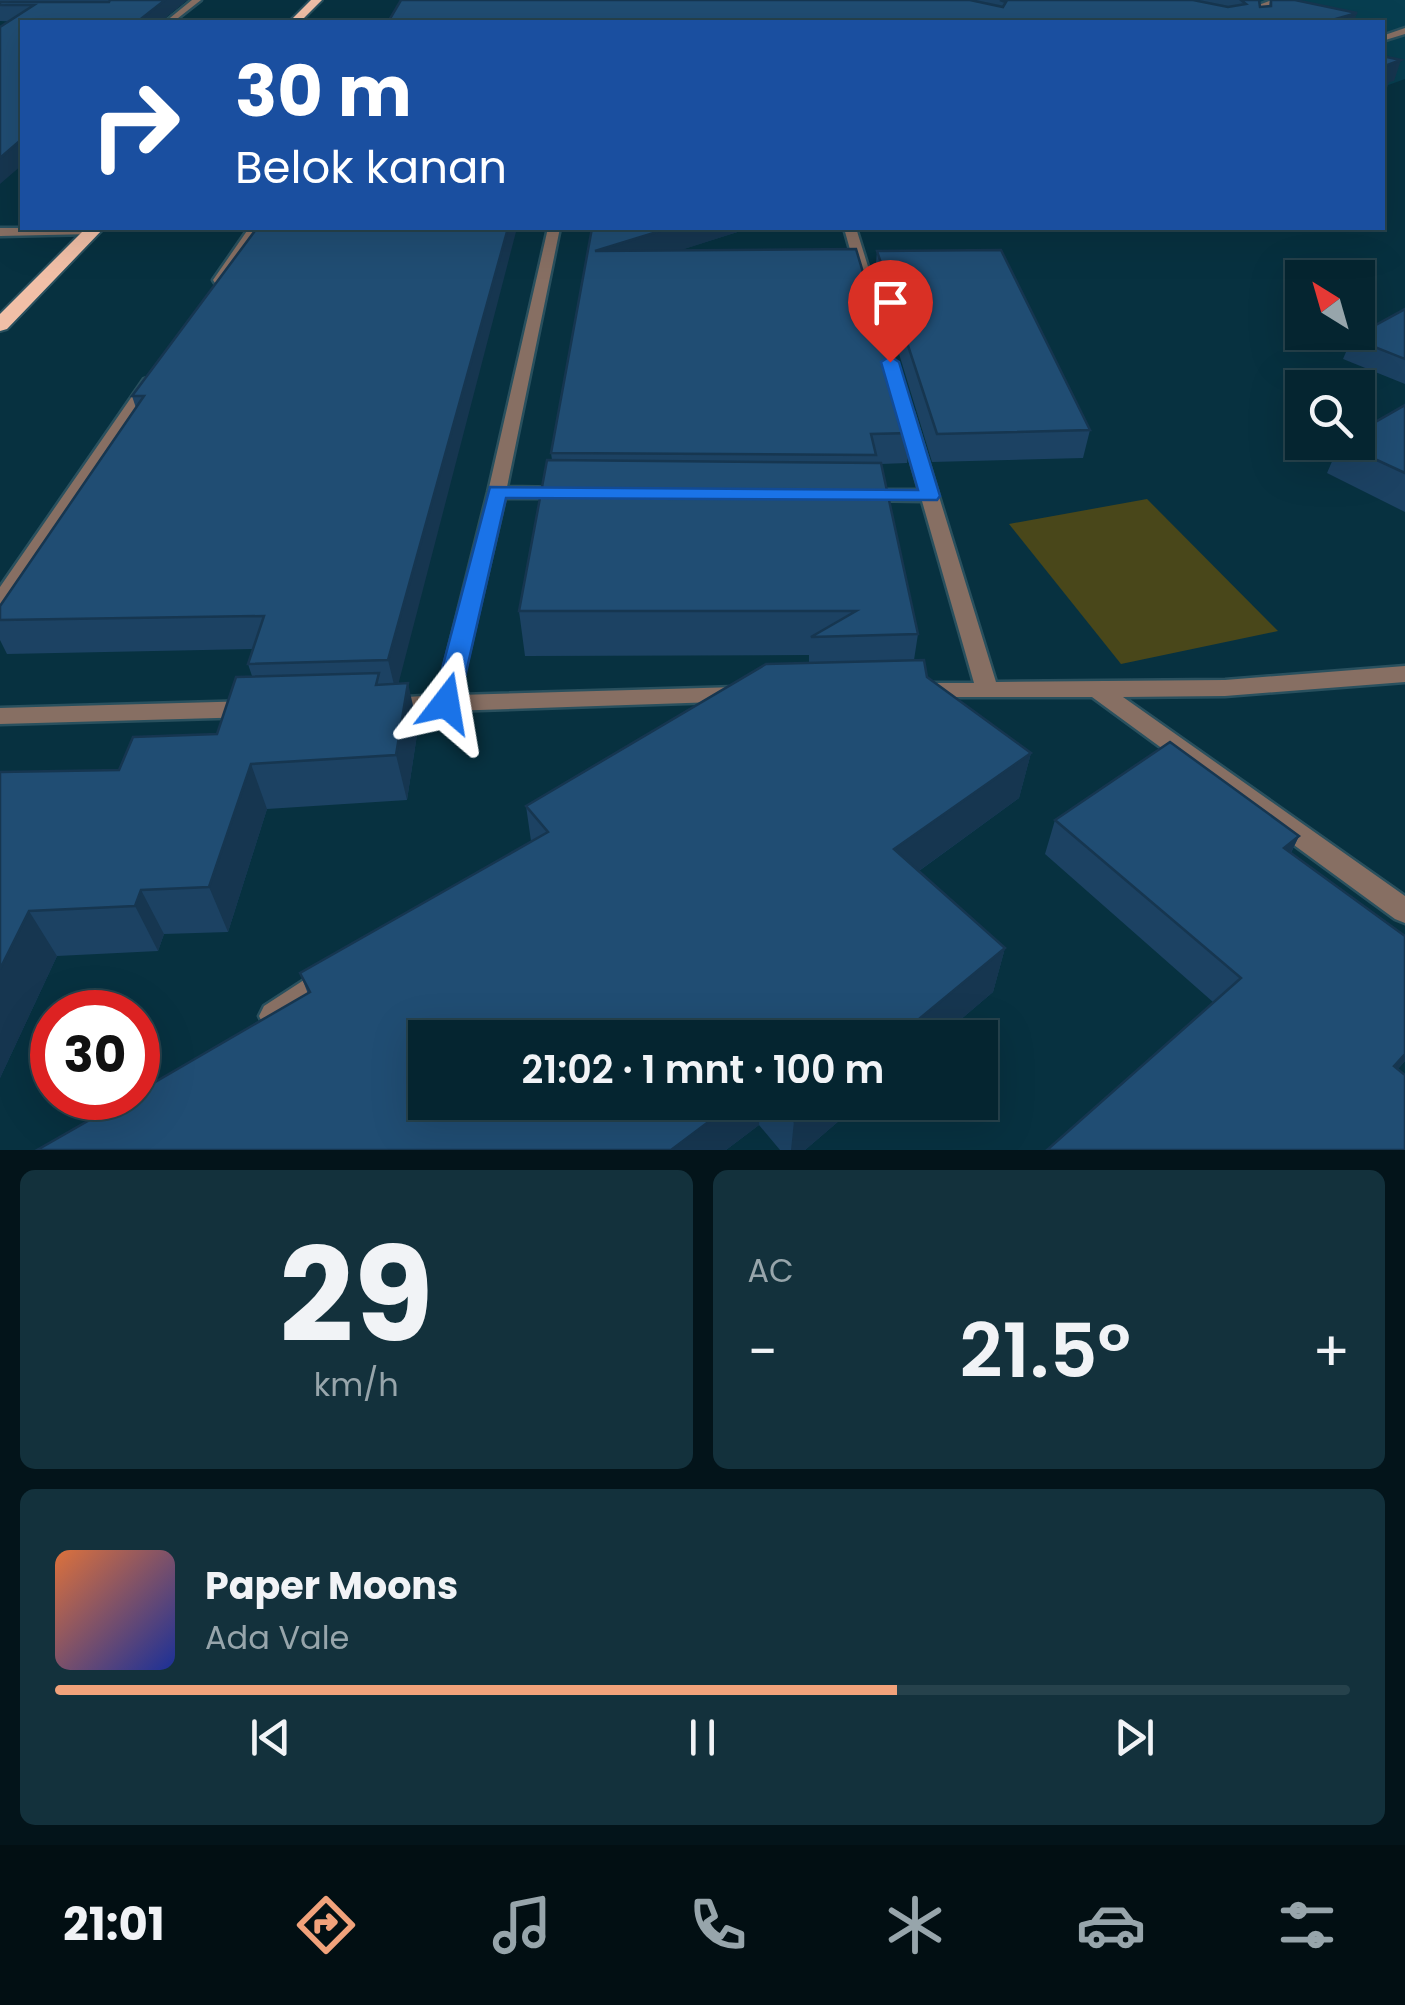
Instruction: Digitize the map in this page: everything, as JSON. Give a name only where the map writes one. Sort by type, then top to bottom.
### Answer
[{"type":"highway","points":[[296,20],[316,0]]},
{"type":"highway","points":[[0,325],[93,230]]},
{"type":"street","points":[[172,20],[197,0]]},
{"type":"street","points":[[1259,20],[1260,8],[1280,0]]},
{"type":"street","points":[[0,232],[63,230]]},
{"type":"street","points":[[211,293],[254,230]]},
{"type":"street","points":[[446,703],[498,492],[554,230]]},
{"type":"street","points":[[851,230],[987,689]]},
{"type":"street","points":[[0,602],[156,374]]},
{"type":"street","points":[[498,492],[576,493]]},
{"type":"street","points":[[851,495],[930,496]]},
{"type":"street","points":[[890,691],[1225,688],[1405,674]]},
{"type":"street","points":[[1099,691],[1405,911]]},
{"type":"street","points":[[368,705],[755,695]]},
{"type":"street","points":[[0,716],[271,708]]},
{"type":"street","points":[[257,1028],[351,961]]},
{"type":"shaded area","points":[[893,0],[1405,0],[1405,79],[1385,86],[1385,20],[940,20]]},
{"type":"shaded area","points":[[1147,499],[1278,631],[1121,664],[1009,524]]},
{"type":"building","points":[[165,0],[140,20],[20,20],[20,141],[0,158],[0,27],[34,5],[0,2]]},
{"type":"building","points":[[401,0],[970,0],[1003,7],[1006,2],[1000,0],[1193,0],[1228,7],[1246,4],[1241,0],[1259,0],[1260,7],[1271,6],[1271,0],[1295,0],[1357,13],[1332,20],[389,20]]},
{"type":"building","points":[[1385,57],[1401,60],[1385,66]]},
{"type":"building","points":[[256,230],[507,230],[388,660],[248,664],[264,616],[0,620],[0,606],[144,396],[132,396]]},
{"type":"building","points":[[592,230],[663,230],[595,251],[856,249],[911,433],[871,434],[876,455],[551,453]]},
{"type":"building","points":[[1001,250],[1090,430],[937,434],[877,251]]},
{"type":"building","points":[[1405,309],[1405,359],[1375,347],[1375,325]]},
{"type":"building","points":[[1405,405],[1405,473],[1375,459],[1375,422]]},
{"type":"building","points":[[547,460],[881,463],[918,634],[811,637],[856,611],[519,611]]},
{"type":"building","points":[[924,660],[927,677],[1031,753],[894,849],[1005,948],[918,1020],[408,1020],[408,1120],[711,1120],[671,1150],[37,1150],[90,1120],[160,1120],[160,1079],[310,992],[300,973],[548,832],[526,806],[766,664]]},
{"type":"building","points":[[379,673],[376,685],[408,683],[396,755],[251,764],[209,887],[141,890],[135,906],[29,911],[0,969],[0,772],[119,770],[133,737],[217,734],[236,677]]},
{"type":"building","points":[[1170,742],[1299,836],[1284,848],[1405,936],[1405,1054],[1394,1066],[1405,1075],[1405,1150],[1047,1150],[1241,978],[1055,820]]},
{"type":"route","points":[[446,703],[498,492],[930,496],[890,362]]}]
